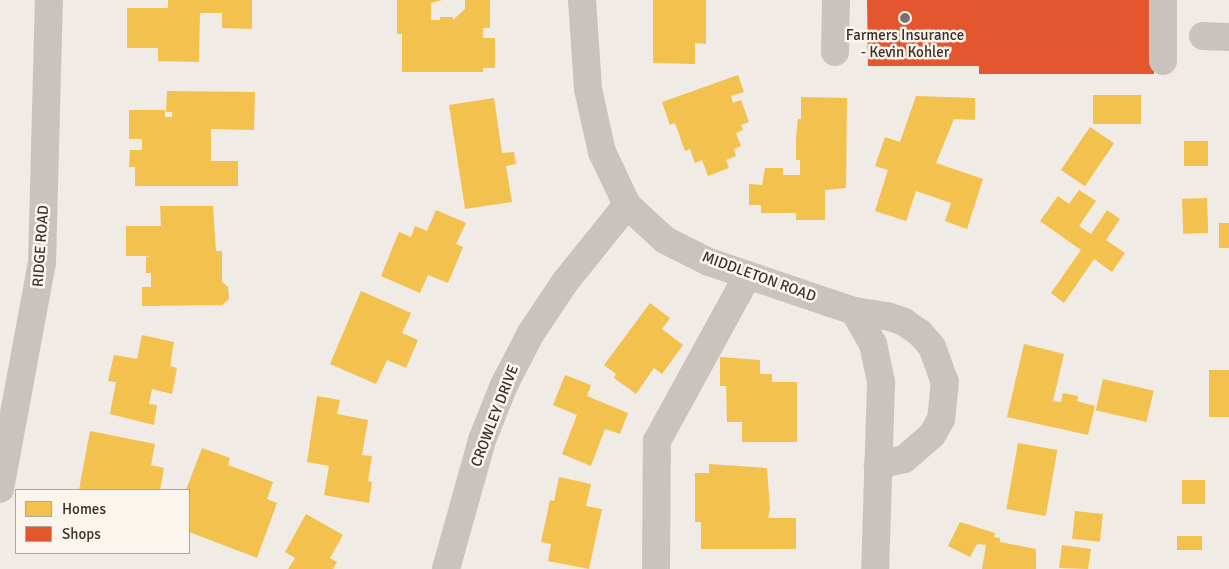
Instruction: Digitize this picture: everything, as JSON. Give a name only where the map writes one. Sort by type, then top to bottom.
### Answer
[{"type":"street","name":"RIDGE ROAD","points":[[0,489],[42,263],[49,0]]},
{"type":"street","name":"MIDDLETON ROAD","points":[[582,0],[588,89],[602,152],[627,205],[665,240],[709,262],[854,311],[887,316],[904,322],[920,333],[936,355],[945,382],[945,400],[932,435],[904,459],[878,464]]},
{"type":"street","points":[[835,52],[836,0]]},
{"type":"street","points":[[1163,0],[1163,61]]},
{"type":"street","name":"CROWLEY DRIVE","points":[[446,569],[482,440],[504,385],[531,333],[566,282],[627,205]]},
{"type":"street","points":[[656,569],[657,441],[748,275]]},
{"type":"street","points":[[854,311],[873,344],[882,383],[875,569]]},
{"type":"building: Homes","points":[[168,0],[252,0],[252,29],[222,28],[222,13],[200,13],[199,62],[158,61],[158,48],[127,48],[127,8],[168,8]]},
{"type":"building: Homes","points":[[397,0],[442,0],[431,3],[431,20],[440,20],[440,17],[453,17],[453,20],[465,9],[465,0],[490,0],[490,28],[483,28],[483,38],[495,38],[495,68],[483,68],[483,72],[402,72],[402,34],[397,34]]},
{"type":"building: Homes","points":[[653,0],[706,0],[706,44],[695,43],[695,64],[653,63]]},
{"type":"building: Homes","points":[[738,75],[744,92],[731,96],[733,103],[741,100],[749,122],[741,125],[743,130],[736,133],[741,146],[734,149],[736,156],[726,160],[729,168],[708,176],[702,160],[695,163],[690,149],[685,151],[675,123],[670,125],[662,102]]},
{"type":"building: Homes","points":[[167,91],[255,92],[254,130],[211,129],[211,161],[238,161],[238,186],[135,186],[135,167],[129,167],[130,150],[142,150],[142,139],[129,139],[129,110],[165,110],[165,117],[172,117],[172,112],[166,112]]},
{"type":"building: Homes","points":[[1093,95],[1141,95],[1141,124],[1093,124]]},
{"type":"building: Homes","points":[[916,96],[975,98],[975,120],[954,119],[936,163],[983,179],[967,229],[945,221],[951,203],[916,191],[906,221],[875,211],[888,170],[875,166],[885,137],[900,142]]},
{"type":"building: Homes","points":[[801,97],[847,98],[846,188],[825,190],[825,220],[796,220],[796,213],[761,213],[761,205],[749,205],[749,184],[762,185],[765,168],[783,168],[783,175],[800,175],[800,160],[796,160],[796,137],[798,119],[801,119]]},
{"type":"building: Homes","points":[[494,98],[502,153],[514,152],[516,164],[506,166],[512,202],[465,209],[449,105]]},
{"type":"building: Homes","points":[[1090,127],[1114,143],[1085,186],[1061,170]]},
{"type":"building: Homes","points":[[1184,141],[1208,141],[1208,166],[1184,166]]},
{"type":"building: Homes","points":[[1079,190],[1096,201],[1079,226],[1091,234],[1107,210],[1120,219],[1106,240],[1125,253],[1112,272],[1094,259],[1064,303],[1051,293],[1081,250],[1040,221],[1058,196],[1069,204]]},
{"type":"building: Homes","points":[[1207,198],[1208,233],[1183,234],[1182,199]]},
{"type":"building: Homes","points":[[160,206],[213,206],[216,251],[222,251],[222,282],[228,287],[229,299],[222,305],[142,306],[142,287],[151,287],[151,273],[146,273],[146,257],[151,256],[126,256],[126,226],[161,226]]},
{"type":"building: Homes","points":[[436,210],[466,223],[456,244],[463,247],[448,283],[428,275],[420,293],[381,276],[399,232],[411,237],[415,226],[427,231]]},
{"type":"building: Homes","points":[[1219,223],[1229,223],[1229,248],[1219,248]]},
{"type":"building: Homes","points":[[361,291],[411,313],[402,333],[418,340],[406,368],[387,360],[376,384],[330,364]]},
{"type":"building: Homes","points":[[650,303],[670,318],[662,329],[683,345],[662,374],[654,368],[636,394],[614,378],[616,374],[604,365]]},
{"type":"building: Homes","points":[[142,335],[174,342],[170,366],[177,368],[172,394],[152,389],[149,404],[157,405],[154,425],[110,414],[116,382],[108,381],[114,355],[137,359]]},
{"type":"building: Homes","points":[[1024,344],[1064,354],[1053,401],[1061,402],[1063,393],[1078,396],[1077,401],[1095,406],[1088,435],[1007,417]]},
{"type":"building: Homes","points":[[720,357],[760,360],[760,374],[772,374],[772,382],[797,382],[797,442],[742,442],[742,422],[727,422],[726,386],[720,386]]},
{"type":"building: Homes","points":[[1209,370],[1229,370],[1229,417],[1209,417]]},
{"type":"building: Homes","points":[[565,375],[591,385],[587,396],[628,413],[620,434],[605,429],[591,466],[562,454],[577,415],[553,405]]},
{"type":"building: Homes","points":[[1103,379],[1154,391],[1146,422],[1096,410]]},
{"type":"building: Homes","points":[[317,396],[340,400],[337,414],[368,420],[362,455],[372,456],[368,481],[372,482],[369,503],[324,495],[329,466],[307,462]]},
{"type":"building: Homes","points":[[90,431],[155,444],[151,465],[164,468],[160,489],[79,489]]},
{"type":"building: Homes","points":[[1018,443],[1057,450],[1046,516],[1006,509]]},
{"type":"building: Homes","points":[[202,448],[230,458],[228,465],[273,482],[267,499],[277,503],[257,558],[190,532],[190,489],[186,489]]},
{"type":"building: Homes","points":[[709,464],[767,468],[770,509],[768,518],[796,518],[796,549],[701,549],[701,522],[695,522],[695,473],[709,473]]},
{"type":"building: Homes","points":[[559,477],[591,484],[586,506],[602,509],[589,569],[548,561],[551,544],[541,542],[550,500],[554,501]]},
{"type":"building: Homes","points":[[1182,480],[1205,480],[1205,504],[1182,504]]},
{"type":"building: Homes","points":[[1075,511],[1103,514],[1100,542],[1072,539]]},
{"type":"building: Homes","points":[[306,514],[343,535],[330,558],[337,562],[333,569],[288,569],[295,558],[285,552]]},
{"type":"building: Homes","points":[[960,522],[995,533],[994,537],[1000,538],[1000,542],[1036,549],[1036,569],[982,569],[986,545],[977,544],[970,557],[948,546]]},
{"type":"building: Homes","points":[[1177,536],[1202,536],[1202,550],[1177,550]]},
{"type":"building: Homes","points":[[1062,545],[1091,549],[1088,569],[1059,568]]},
{"type":"building: Shops","points":[[867,0],[1154,0],[1154,74],[979,74],[979,66],[868,66]]},
{"type":"place","name":"Farmers Insurance - Kevin Kohler","points":[[905,18]]}]
